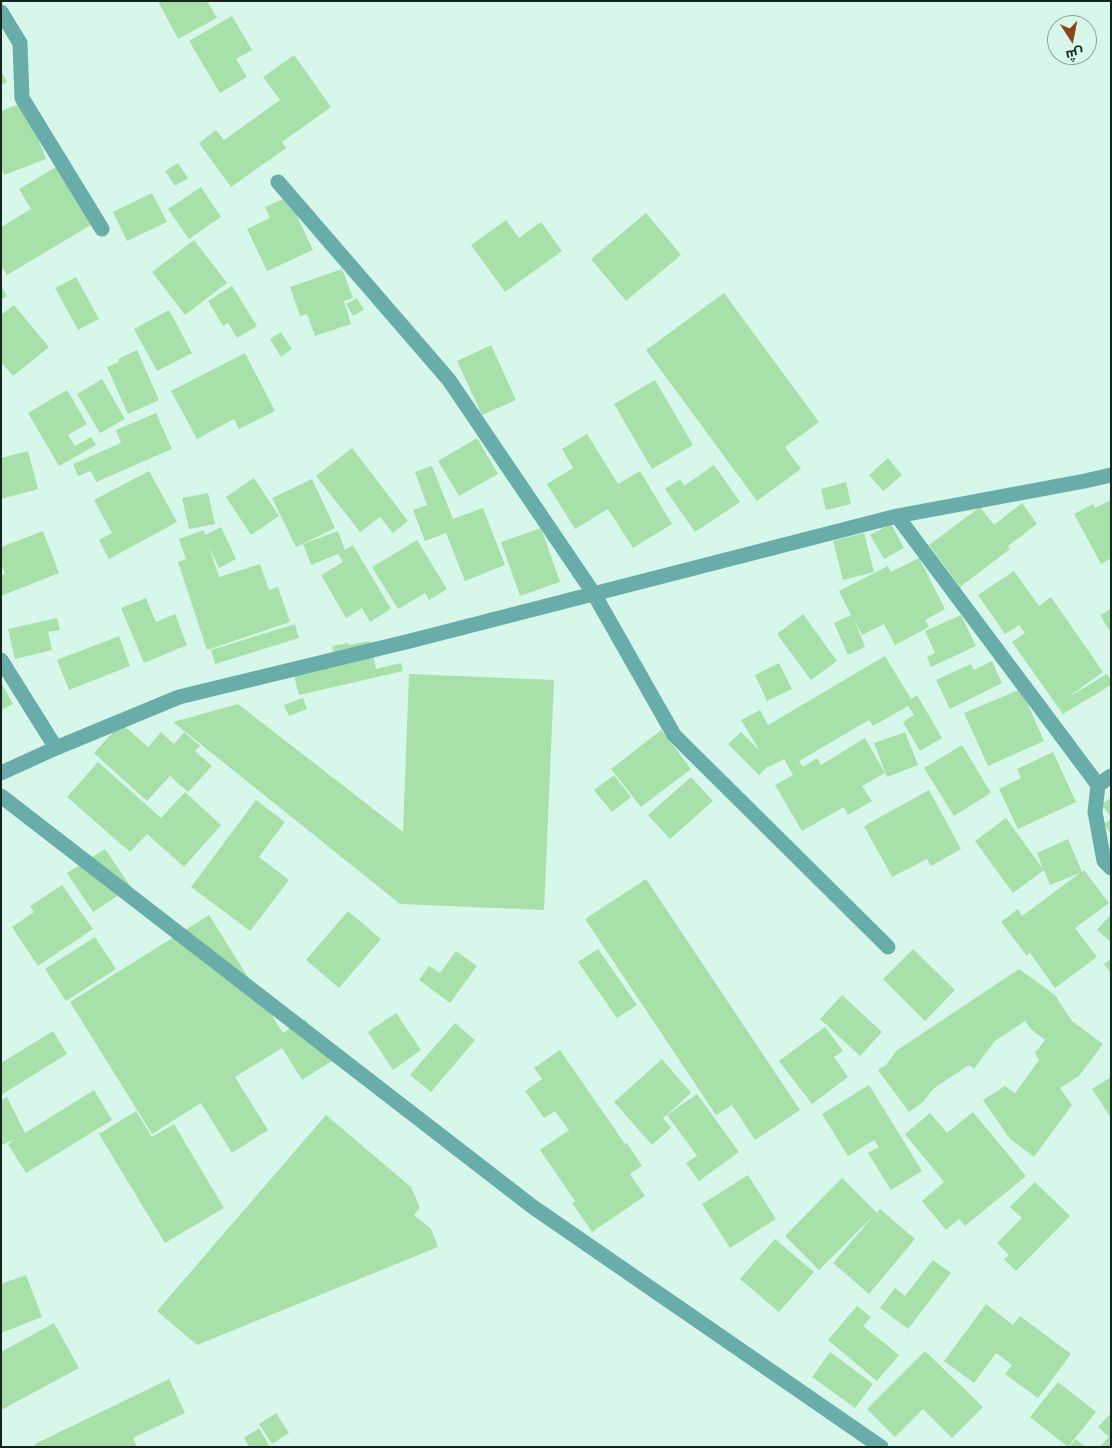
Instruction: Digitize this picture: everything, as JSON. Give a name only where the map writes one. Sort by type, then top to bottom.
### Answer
[{"type":"street","points":[[1,12],[20,43],[22,98],[102,229]]},
{"type":"street","points":[[278,182],[448,380],[594,594],[674,735],[888,947]]},
{"type":"street","points":[[1,773],[179,697],[420,638],[897,516],[1111,475]]},
{"type":"street","points":[[897,516],[1098,785],[1094,812],[1104,861],[1111,868]]},
{"type":"street","points":[[1,660],[56,748]]},
{"type":"street","points":[[1098,785],[1111,776]]},
{"type":"street","points":[[1,796],[533,1207],[881,1447]]},
{"type":"building","points":[[158,1],[207,1],[217,18],[178,39]]},
{"type":"building","points":[[232,16],[252,50],[236,59],[247,77],[220,93],[189,41]]},
{"type":"building","points":[[294,55],[331,107],[282,142],[286,148],[231,187],[199,143],[216,130],[224,140],[280,100],[263,77]]},
{"type":"building","points":[[1,71],[7,82],[1,85]]},
{"type":"building","points":[[24,102],[46,159],[4,175],[1,168],[1,111]]},
{"type":"building","points":[[178,163],[188,178],[175,186],[165,171]]},
{"type":"building","points":[[56,167],[91,225],[7,275],[1,266],[1,227],[31,209],[19,189]]},
{"type":"building","points":[[201,187],[221,217],[189,239],[168,209]]},
{"type":"building","points":[[152,193],[167,222],[127,241],[113,212]]},
{"type":"building","points":[[288,197],[313,250],[267,271],[247,229],[270,218],[265,207]]},
{"type":"building","points":[[646,213],[681,255],[626,301],[591,259]]},
{"type":"building","points":[[506,220],[519,238],[541,222],[562,251],[505,292],[471,245]]},
{"type":"building","points":[[194,240],[227,283],[185,315],[152,272]]},
{"type":"building","points":[[342,269],[353,298],[344,301],[351,324],[315,336],[307,314],[300,316],[290,287]]},
{"type":"building","points":[[76,277],[99,319],[78,330],[55,288]]},
{"type":"building","points":[[1,285],[7,296],[1,300]]},
{"type":"building","points":[[232,286],[257,326],[237,338],[228,323],[223,326],[208,301]]},
{"type":"building","points":[[724,293],[819,422],[785,447],[801,469],[757,501],[646,350]]},
{"type":"building","points":[[357,298],[364,310],[353,316],[346,304]]},
{"type":"building","points":[[14,305],[49,347],[13,376],[1,362],[1,315]]},
{"type":"building","points":[[169,310],[192,353],[157,371],[134,329]]},
{"type":"building","points":[[281,332],[292,349],[281,357],[270,339]]},
{"type":"building","points":[[491,345],[516,400],[482,415],[457,361]]},
{"type":"building","points":[[137,350],[159,400],[128,414],[107,367],[119,362],[118,359]]},
{"type":"building","points":[[245,353],[275,411],[239,429],[234,419],[197,439],[171,391]]},
{"type":"building","points":[[102,379],[125,419],[100,433],[77,394]]},
{"type":"building","points":[[655,380],[693,445],[652,469],[614,404]]},
{"type":"building","points":[[67,390],[87,424],[68,435],[75,446],[91,437],[96,445],[59,466],[28,413]]},
{"type":"building","points":[[156,413],[172,449],[96,482],[91,471],[78,476],[73,464],[121,443],[116,430]]},
{"type":"building","points":[[587,434],[618,484],[640,471],[672,524],[633,548],[608,509],[575,529],[547,484],[573,468],[562,449]]},
{"type":"building","points":[[477,438],[498,474],[459,496],[438,461]]},
{"type":"building","points":[[352,448],[408,521],[393,533],[380,517],[360,532],[316,476]]},
{"type":"building","points":[[28,451],[38,489],[1,499],[1,458]]},
{"type":"building","points":[[888,458],[902,475],[883,491],[869,475]]},
{"type":"building","points":[[714,465],[740,502],[695,532],[665,489],[680,479],[684,486]]},
{"type":"building","points":[[432,466],[453,519],[483,508],[505,565],[465,581],[446,533],[425,541],[413,510],[427,505],[415,472]]},
{"type":"building","points":[[149,471],[177,522],[109,559],[99,540],[112,533],[94,500]]},
{"type":"building","points":[[254,478],[279,516],[251,535],[226,497]]},
{"type":"building","points":[[312,479],[335,528],[296,547],[272,498]]},
{"type":"building","points":[[846,482],[851,504],[826,510],[821,489]]},
{"type":"building","points":[[208,493],[215,524],[189,529],[182,498]]},
{"type":"building","points":[[1111,500],[1111,558],[1101,564],[1074,514],[1093,504],[1095,508]]},
{"type":"building","points":[[1022,503],[1037,524],[1008,546],[1010,549],[960,587],[929,545],[980,507],[994,525]]},
{"type":"building","points":[[891,524],[904,548],[884,559],[870,535]]},
{"type":"building","points":[[221,527],[236,559],[219,568],[209,547],[219,577],[260,564],[269,590],[278,587],[290,622],[207,650],[178,562],[186,559],[179,539],[204,530],[205,535]]},
{"type":"building","points":[[541,528],[560,582],[520,596],[501,542]]},
{"type":"building","points":[[43,531],[59,573],[1,596],[1,575],[5,574],[1,563],[1,547]]},
{"type":"building","points":[[338,531],[345,550],[353,545],[391,609],[370,622],[362,608],[346,618],[321,575],[343,562],[338,554],[311,565],[303,544]]},
{"type":"building","points":[[864,533],[874,572],[843,580],[833,541]]},
{"type":"building","points":[[417,540],[447,589],[429,600],[425,593],[398,609],[372,567]]},
{"type":"building","points":[[919,558],[945,609],[925,620],[929,627],[895,645],[884,624],[862,635],[854,619],[865,647],[848,655],[834,623],[851,615],[839,591],[888,566],[891,572]]},
{"type":"building","points":[[1014,571],[1039,606],[1051,597],[1103,672],[1067,698],[1107,674],[1111,680],[1111,685],[1063,714],[1012,642],[1025,633],[1019,625],[1005,634],[978,595]]},
{"type":"building","points":[[146,598],[156,622],[175,614],[187,645],[144,663],[121,608]]},
{"type":"building","points":[[1111,609],[1111,633],[1100,615]]},
{"type":"building","points":[[803,614],[837,661],[811,680],[777,634]]},
{"type":"building","points":[[961,615],[976,646],[931,667],[927,657],[935,653],[925,631]]},
{"type":"building","points":[[57,618],[60,630],[48,632],[52,650],[15,659],[8,629]]},
{"type":"building","points":[[295,624],[299,638],[215,664],[211,650]]},
{"type":"building","points":[[119,636],[130,666],[69,690],[57,660]]},
{"type":"building","points":[[370,641],[376,669],[401,663],[403,671],[299,695],[293,672],[336,662],[332,646]]},
{"type":"building","points":[[885,656],[911,699],[917,695],[942,738],[920,751],[903,722],[914,715],[908,706],[873,726],[869,720],[799,761],[803,767],[817,758],[821,765],[865,738],[885,773],[862,786],[872,801],[848,815],[844,807],[802,831],[775,785],[793,775],[784,759],[768,766],[759,775],[728,744],[741,732],[760,751],[741,720],[760,710],[768,725]]},
{"type":"building","points":[[992,661],[1002,683],[950,709],[936,680],[971,664],[974,670]]},
{"type":"building","points":[[779,663],[792,689],[767,701],[755,675]]},
{"type":"building","points":[[409,674],[554,680],[544,910],[400,904],[173,722],[238,704],[403,832]]},
{"type":"building","points":[[1,682],[13,704],[1,710]]},
{"type":"building","points":[[1021,689],[1044,741],[988,766],[964,713]]},
{"type":"building","points":[[303,698],[307,709],[289,716],[284,705]]},
{"type":"building","points":[[121,723],[148,747],[161,732],[174,744],[184,732],[200,746],[195,751],[212,766],[188,792],[170,776],[147,801],[94,753]]},
{"type":"building","points":[[661,730],[691,769],[641,807],[611,769]]},
{"type":"building","points":[[905,732],[918,765],[887,777],[874,743]]},
{"type":"building","points":[[962,745],[991,793],[954,816],[924,768]]},
{"type":"building","points":[[1053,752],[1076,802],[1018,829],[999,789],[1021,778],[1017,769]]},
{"type":"building","points":[[98,762],[161,818],[185,792],[221,825],[184,867],[147,834],[130,852],[67,797]]},
{"type":"building","points":[[614,775],[631,797],[612,812],[594,790]]},
{"type":"building","points":[[691,777],[713,801],[670,839],[648,815]]},
{"type":"building","points":[[929,790],[961,849],[931,866],[927,859],[892,877],[864,826]]},
{"type":"building","points":[[1111,798],[1111,817],[1101,804]]},
{"type":"building","points":[[256,800],[285,822],[259,857],[289,880],[250,931],[191,887]]},
{"type":"building","points":[[1006,818],[1043,869],[1037,853],[1068,839],[1082,872],[1084,870],[1109,903],[1075,928],[1097,957],[1055,988],[1030,953],[1027,956],[1001,922],[1018,909],[1022,916],[1080,873],[1050,885],[1044,870],[1013,893],[975,841]]},
{"type":"building","points":[[1111,819],[1111,834],[1104,824]]},
{"type":"building","points":[[105,849],[131,887],[93,912],[67,873]]},
{"type":"building","points":[[646,879],[800,1110],[755,1140],[732,1105],[716,1115],[585,919]]},
{"type":"building","points":[[62,885],[93,929],[38,966],[12,927],[34,912],[30,906]]},
{"type":"building","points":[[348,911],[381,939],[339,988],[306,960]]},
{"type":"building","points":[[1111,914],[1111,942],[1097,930]]},
{"type":"building","points":[[209,915],[283,1033],[305,1019],[332,1061],[302,1080],[282,1048],[235,1077],[268,1130],[232,1153],[201,1103],[152,1134],[70,1002]]},
{"type":"building","points":[[95,937],[116,969],[66,1001],[45,969]]},
{"type":"building","points":[[598,949],[637,1005],[617,1018],[578,962]]},
{"type":"building","points":[[913,949],[955,990],[925,1021],[883,979]]},
{"type":"building","points":[[456,951],[477,966],[450,1003],[419,980],[429,966],[440,973]]},
{"type":"building","points":[[1111,959],[1111,973],[1104,964]]},
{"type":"building","points":[[1019,969],[1055,995],[1072,1021],[1103,1044],[1079,1076],[1060,1088],[1072,1105],[1034,1157],[1010,1139],[983,1100],[1005,1086],[1015,1093],[1039,1060],[1035,1053],[1045,1040],[1031,1029],[1025,1021],[995,1041],[974,1069],[969,1065],[933,1089],[923,1102],[909,1112],[878,1070],[886,1065],[896,1051]]},
{"type":"building","points":[[842,995],[882,1032],[860,1056],[820,1019]]},
{"type":"building","points":[[396,1013],[421,1050],[393,1070],[368,1032]]},
{"type":"building","points":[[455,1023],[475,1040],[431,1092],[410,1075]]},
{"type":"building","points":[[825,1027],[843,1051],[834,1057],[848,1077],[812,1104],[779,1061]]},
{"type":"building","points":[[53,1031],[67,1054],[1,1095],[1,1063]]},
{"type":"building","points":[[560,1050],[642,1166],[630,1174],[645,1196],[592,1232],[572,1203],[575,1201],[540,1150],[569,1130],[555,1111],[544,1118],[525,1091],[542,1079],[534,1068]]},
{"type":"building","points":[[662,1059],[691,1093],[663,1118],[671,1128],[652,1145],[614,1102]]},
{"type":"building","points":[[1111,1077],[1111,1118],[1092,1089]]},
{"type":"building","points":[[869,1085],[922,1171],[891,1190],[868,1153],[879,1147],[874,1140],[848,1156],[822,1114]]},
{"type":"building","points":[[94,1090],[112,1120],[26,1173],[8,1144],[15,1139],[2,1145],[1,1100],[7,1097],[25,1133]]},
{"type":"building","points":[[697,1094],[739,1152],[699,1181],[686,1163],[697,1156],[667,1115]]},
{"type":"building","points":[[136,1111],[152,1137],[174,1124],[224,1208],[165,1243],[99,1134]]},
{"type":"building","points":[[973,1112],[1026,1176],[965,1226],[959,1219],[946,1230],[922,1201],[944,1182],[905,1134],[930,1113],[947,1133]]},
{"type":"building","points":[[326,1115],[411,1187],[420,1208],[414,1215],[431,1229],[438,1247],[197,1345],[157,1311]]},
{"type":"building","points":[[748,1175],[776,1219],[730,1248],[702,1204]]},
{"type":"building","points":[[842,1178],[877,1213],[880,1209],[915,1239],[869,1294],[833,1263],[875,1214],[819,1270],[785,1236]]},
{"type":"building","points":[[1035,1182],[1070,1216],[1016,1271],[1004,1259],[1009,1255],[997,1243],[1022,1218],[1010,1207]]},
{"type":"building","points":[[775,1239],[814,1272],[779,1312],[740,1279]]},
{"type":"building","points":[[933,1260],[951,1273],[908,1329],[880,1308],[895,1288],[905,1296]]},
{"type":"building","points":[[26,1275],[42,1317],[1,1333],[1,1284]]},
{"type":"building","points":[[986,1304],[1013,1325],[1020,1316],[1071,1354],[1038,1398],[1005,1374],[1012,1365],[996,1353],[974,1383],[944,1361]]},
{"type":"building","points":[[857,1306],[871,1317],[863,1326],[899,1355],[877,1381],[828,1340]]},
{"type":"building","points":[[54,1323],[79,1368],[1,1410],[1,1352]]},
{"type":"building","points":[[925,1351],[983,1407],[952,1438],[923,1409],[895,1437],[867,1409]]},
{"type":"building","points":[[830,1352],[873,1384],[855,1408],[812,1377]]},
{"type":"building","points":[[169,1379],[185,1413],[133,1438],[137,1447],[36,1447],[35,1444]]},
{"type":"building","points":[[1058,1382],[1096,1412],[1068,1447],[1030,1417]]},
{"type":"building","points":[[276,1413],[289,1433],[272,1444],[259,1424]]},
{"type":"building","points":[[1111,1413],[1111,1447],[1100,1447],[1109,1437],[1098,1427]]},
{"type":"building","points":[[259,1428],[270,1447],[249,1447],[244,1438]]},
{"type":"building","points":[[1076,1439],[1085,1447],[1069,1447]]}]
